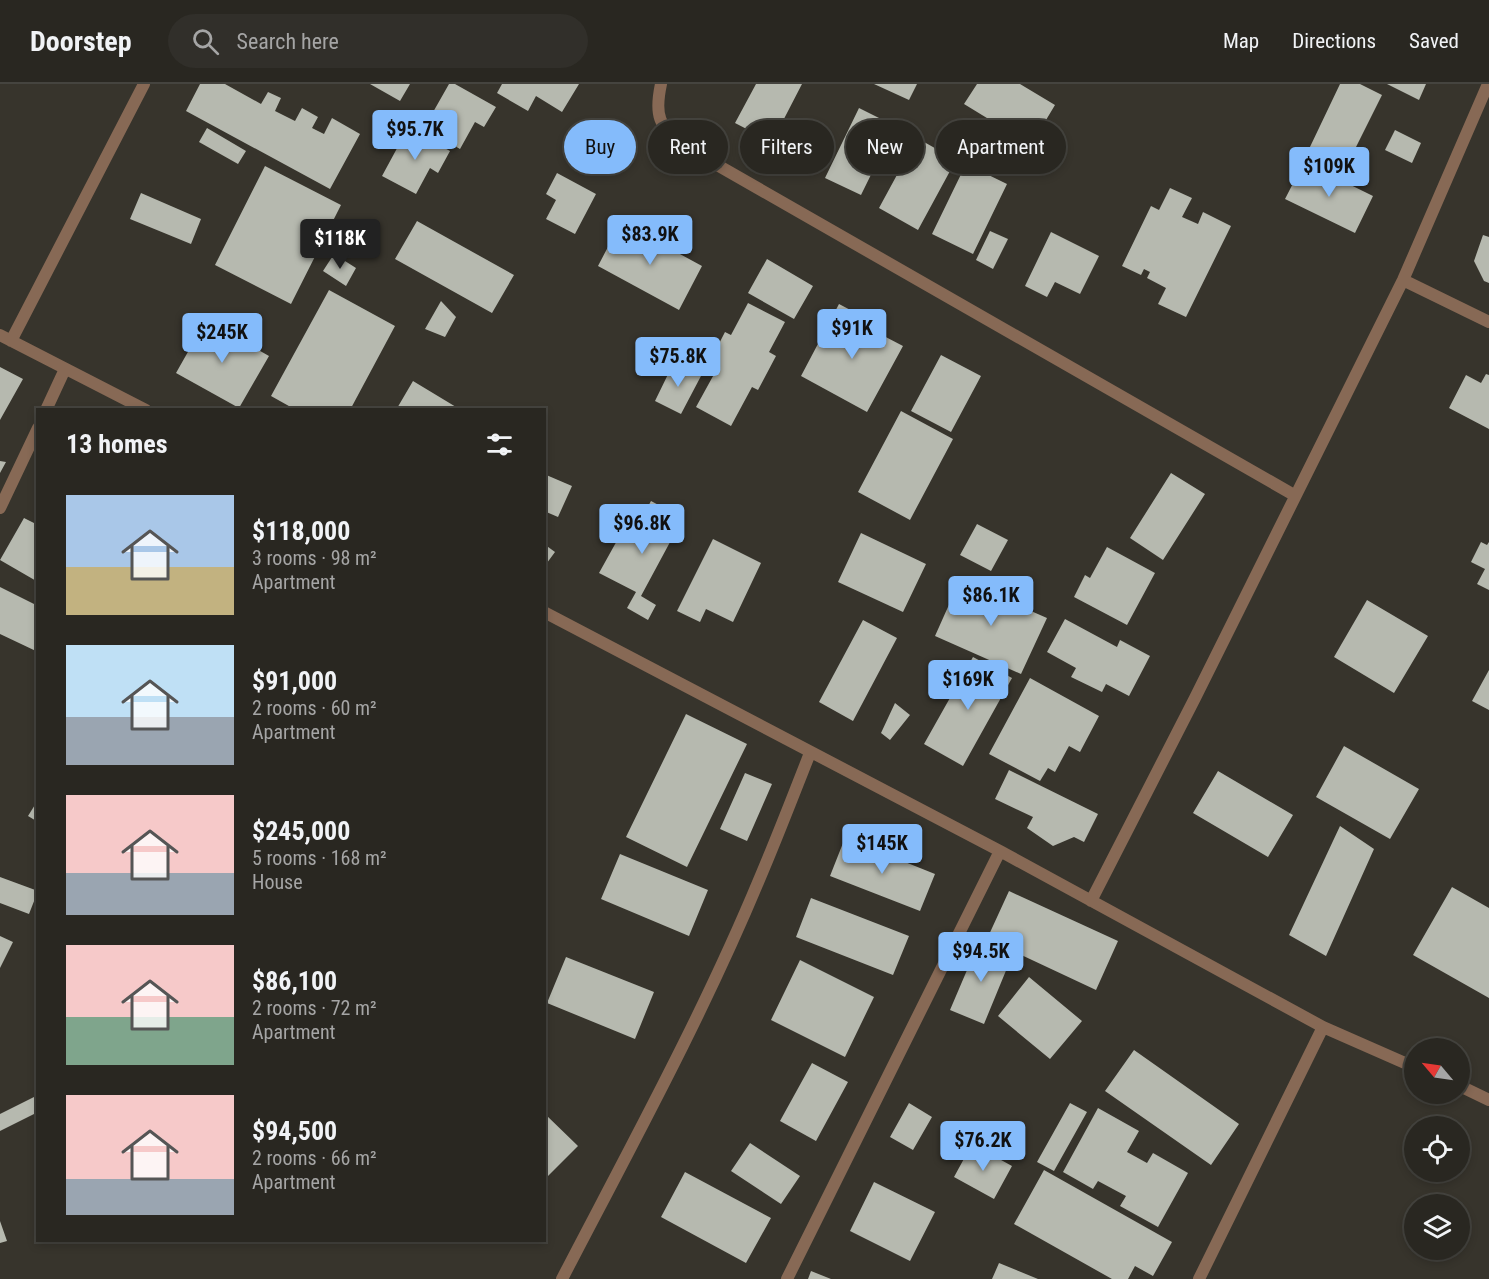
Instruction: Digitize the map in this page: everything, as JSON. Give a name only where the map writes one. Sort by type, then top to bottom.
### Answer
[{"type":"street","points":[[142,408],[5,338],[144,84]]},
{"type":"street","points":[[661,84],[657,102],[662,128],[684,146],[1294,495]]},
{"type":"street","points":[[1090,901],[1195,698],[1294,495],[1403,280],[1488,84]]},
{"type":"street","points":[[1403,280],[1489,322]]},
{"type":"street","points":[[47,408],[65,369]]},
{"type":"street","points":[[0,508],[36,432]]},
{"type":"street","points":[[546,613],[1000,851],[1323,1027],[1404,1063]]},
{"type":"street","points":[[562,1279],[699,1011],[759,881],[810,753]]},
{"type":"street","points":[[787,1279],[1000,851]]},
{"type":"street","points":[[1199,1279],[1323,1027]]},
{"type":"street","points":[[1470,1090],[1487,1096]]},
{"type":"building","points":[[200,84],[225,84],[261,104],[268,92],[281,98],[275,111],[295,121],[302,108],[318,117],[312,128],[324,134],[332,118],[360,134],[330,189],[186,111]]},
{"type":"building","points":[[370,84],[410,84],[400,101]]},
{"type":"building","points":[[449,84],[455,84],[496,107],[484,127],[475,122],[460,149],[424,128]]},
{"type":"building","points":[[502,84],[579,84],[562,112],[536,96],[528,111],[497,93]]},
{"type":"building","points":[[756,84],[802,84],[783,120],[740,120],[740,126],[735,123]]},
{"type":"building","points":[[874,84],[917,84],[909,100]]},
{"type":"building","points":[[977,84],[1020,84],[1055,105],[1046,120],[990,120],[964,104]]},
{"type":"building","points":[[1340,84],[1360,84],[1382,95],[1346,167],[1309,149]]},
{"type":"building","points":[[1387,84],[1426,84],[1419,100]]},
{"type":"building","points":[[859,108],[883,120],[853,120]]},
{"type":"building","points":[[207,128],[246,151],[238,164],[199,142]]},
{"type":"building","points":[[408,128],[450,151],[438,173],[430,168],[416,194],[382,176]]},
{"type":"building","points":[[1395,130],[1421,143],[1412,163],[1385,150]]},
{"type":"building","points":[[846,135],[846,174],[871,174],[861,195],[825,178],[827,174],[834,174],[834,159]]},
{"type":"building","points":[[924,142],[936,149],[936,174],[948,174],[918,230],[879,208],[897,174],[924,174]]},
{"type":"building","points":[[1304,162],[1373,196],[1355,233],[1285,199]]},
{"type":"building","points":[[265,166],[341,205],[291,304],[215,265]]},
{"type":"building","points":[[557,173],[596,194],[575,234],[546,219],[556,200],[546,194]]},
{"type":"building","points":[[961,174],[986,174],[1007,184],[973,254],[932,234]]},
{"type":"building","points":[[1170,188],[1192,198],[1182,217],[1198,224],[1203,212],[1231,226],[1186,317],[1158,304],[1166,288],[1147,278],[1150,272],[1144,269],[1141,275],[1122,266],[1151,206],[1159,210]]},
{"type":"building","points":[[141,193],[201,219],[191,244],[130,219]]},
{"type":"building","points":[[417,221],[514,275],[492,313],[395,259]]},
{"type":"building","points":[[621,222],[702,266],[679,310],[598,266]]},
{"type":"building","points":[[990,231],[1008,239],[993,269],[976,260]]},
{"type":"building","points":[[1051,232],[1099,256],[1080,294],[1055,282],[1047,297],[1025,286]]},
{"type":"building","points":[[1483,235],[1489,237],[1489,283],[1484,281],[1474,261]]},
{"type":"building","points":[[334,254],[356,268],[346,286],[323,271]]},
{"type":"building","points":[[767,259],[813,286],[794,319],[748,293]]},
{"type":"building","points":[[329,290],[395,326],[351,408],[292,408],[271,396]]},
{"type":"building","points":[[441,301],[456,317],[445,337],[425,329]]},
{"type":"building","points":[[748,303],[785,322],[769,352],[776,356],[758,390],[752,387],[731,426],[696,407],[718,367],[709,363],[725,332],[731,335]]},
{"type":"building","points":[[839,304],[858,314],[855,321],[903,346],[867,412],[801,376]]},
{"type":"building","points":[[206,320],[269,356],[239,408],[176,373]]},
{"type":"building","points":[[941,355],[981,376],[951,432],[911,411]]},
{"type":"building","points":[[674,362],[701,376],[681,414],[655,401]]},
{"type":"building","points":[[0,367],[23,379],[0,420]]},
{"type":"building","points":[[1486,374],[1489,375],[1489,429],[1449,408],[1466,375],[1481,383]]},
{"type":"building","points":[[413,381],[458,408],[397,408]]},
{"type":"building","points":[[901,411],[953,439],[910,520],[858,492]]},
{"type":"building","points":[[0,461],[6,462],[0,473]]},
{"type":"building","points":[[1171,473],[1205,494],[1163,560],[1130,538]]},
{"type":"building","points":[[546,475],[572,486],[558,517],[546,512]]},
{"type":"building","points":[[651,501],[683,518],[641,596],[656,605],[648,620],[627,608],[636,592],[599,573],[619,537],[629,542]]},
{"type":"building","points":[[24,518],[36,524],[36,581],[0,560]]},
{"type":"building","points":[[977,524],[1008,540],[991,571],[960,555]]},
{"type":"building","points":[[861,533],[926,564],[903,612],[838,582]]},
{"type":"building","points":[[713,539],[761,563],[733,622],[706,609],[700,622],[677,611]]},
{"type":"building","points":[[1481,542],[1487,545],[1489,542],[1489,590],[1477,584],[1485,569],[1471,562]]},
{"type":"building","points":[[546,545],[555,552],[546,564]]},
{"type":"building","points":[[1107,547],[1155,573],[1127,625],[1074,597],[1085,575],[1090,578]]},
{"type":"building","points":[[960,580],[1047,618],[1021,674],[935,636]]},
{"type":"building","points":[[0,587],[36,605],[36,651],[0,634]]},
{"type":"building","points":[[1367,600],[1428,636],[1394,693],[1334,657]]},
{"type":"building","points":[[1065,619],[1117,647],[1120,640],[1150,656],[1129,696],[1106,684],[1102,692],[1071,677],[1076,668],[1047,652]]},
{"type":"building","points":[[863,620],[897,638],[853,721],[819,702]]},
{"type":"building","points":[[973,657],[1012,678],[963,766],[924,744]]},
{"type":"building","points":[[1489,670],[1489,710],[1472,701]]},
{"type":"building","points":[[1030,678],[1099,716],[1080,752],[1069,746],[1055,772],[1048,768],[1040,781],[989,754]]},
{"type":"building","points":[[895,703],[910,715],[890,740],[881,733]]},
{"type":"building","points":[[686,714],[747,744],[687,867],[626,837]]},
{"type":"building","points":[[1344,746],[1419,789],[1390,839],[1316,797]]},
{"type":"building","points":[[1009,770],[1098,814],[1084,842],[1074,837],[1053,846],[1027,828],[1033,817],[995,799]]},
{"type":"building","points":[[1218,771],[1293,815],[1268,857],[1193,813]]},
{"type":"building","points":[[745,773],[772,784],[747,841],[720,829]]},
{"type":"building","points":[[36,803],[36,821],[28,816]]},
{"type":"building","points":[[1340,826],[1374,849],[1326,956],[1289,935]]},
{"type":"building","points":[[845,838],[935,874],[920,911],[830,876]]},
{"type":"building","points":[[620,854],[708,890],[689,936],[601,899]]},
{"type":"building","points":[[0,877],[36,890],[29,914],[0,903]]},
{"type":"building","points":[[1452,887],[1489,908],[1489,998],[1413,955]]},
{"type":"building","points":[[1009,891],[1118,941],[1096,990],[987,939]]},
{"type":"building","points":[[811,898],[909,936],[893,975],[796,937]]},
{"type":"building","points":[[0,936],[13,942],[0,968]]},
{"type":"building","points":[[979,942],[1012,956],[984,1024],[950,1010]]},
{"type":"building","points":[[566,957],[654,992],[635,1039],[547,1003]]},
{"type":"building","points":[[800,960],[874,997],[845,1057],[771,1020]]},
{"type":"building","points":[[1029,977],[1082,1021],[1050,1059],[998,1016]]},
{"type":"building","points":[[1134,1050],[1239,1124],[1211,1165],[1105,1091]]},
{"type":"building","points":[[812,1063],[848,1082],[816,1141],[780,1121]]},
{"type":"building","points":[[34,1097],[36,1113],[0,1131],[0,1114]]},
{"type":"building","points":[[909,1103],[932,1117],[913,1150],[890,1137]]},
{"type":"building","points":[[1070,1103],[1087,1112],[1054,1171],[1037,1162]]},
{"type":"building","points":[[1098,1108],[1139,1131],[1127,1152],[1147,1163],[1153,1153],[1188,1173],[1158,1227],[1120,1206],[1126,1196],[1098,1181],[1093,1189],[1063,1172]]},
{"type":"building","points":[[546,1115],[578,1146],[546,1178]]},
{"type":"building","points":[[750,1143],[800,1176],[781,1204],[731,1171]]},
{"type":"building","points":[[972,1144],[1012,1166],[994,1199],[954,1177]]},
{"type":"building","points":[[1044,1170],[1172,1242],[1153,1276],[1135,1266],[1128,1279],[1112,1279],[1014,1224]]},
{"type":"building","points":[[685,1172],[771,1218],[746,1263],[661,1217]]},
{"type":"building","points":[[874,1182],[935,1212],[910,1261],[850,1231]]},
{"type":"building","points":[[0,1221],[7,1241],[0,1243]]},
{"type":"building","points":[[999,1263],[1038,1279],[992,1279]]},
{"type":"building","points":[[811,1271],[831,1279],[808,1279]]}]
